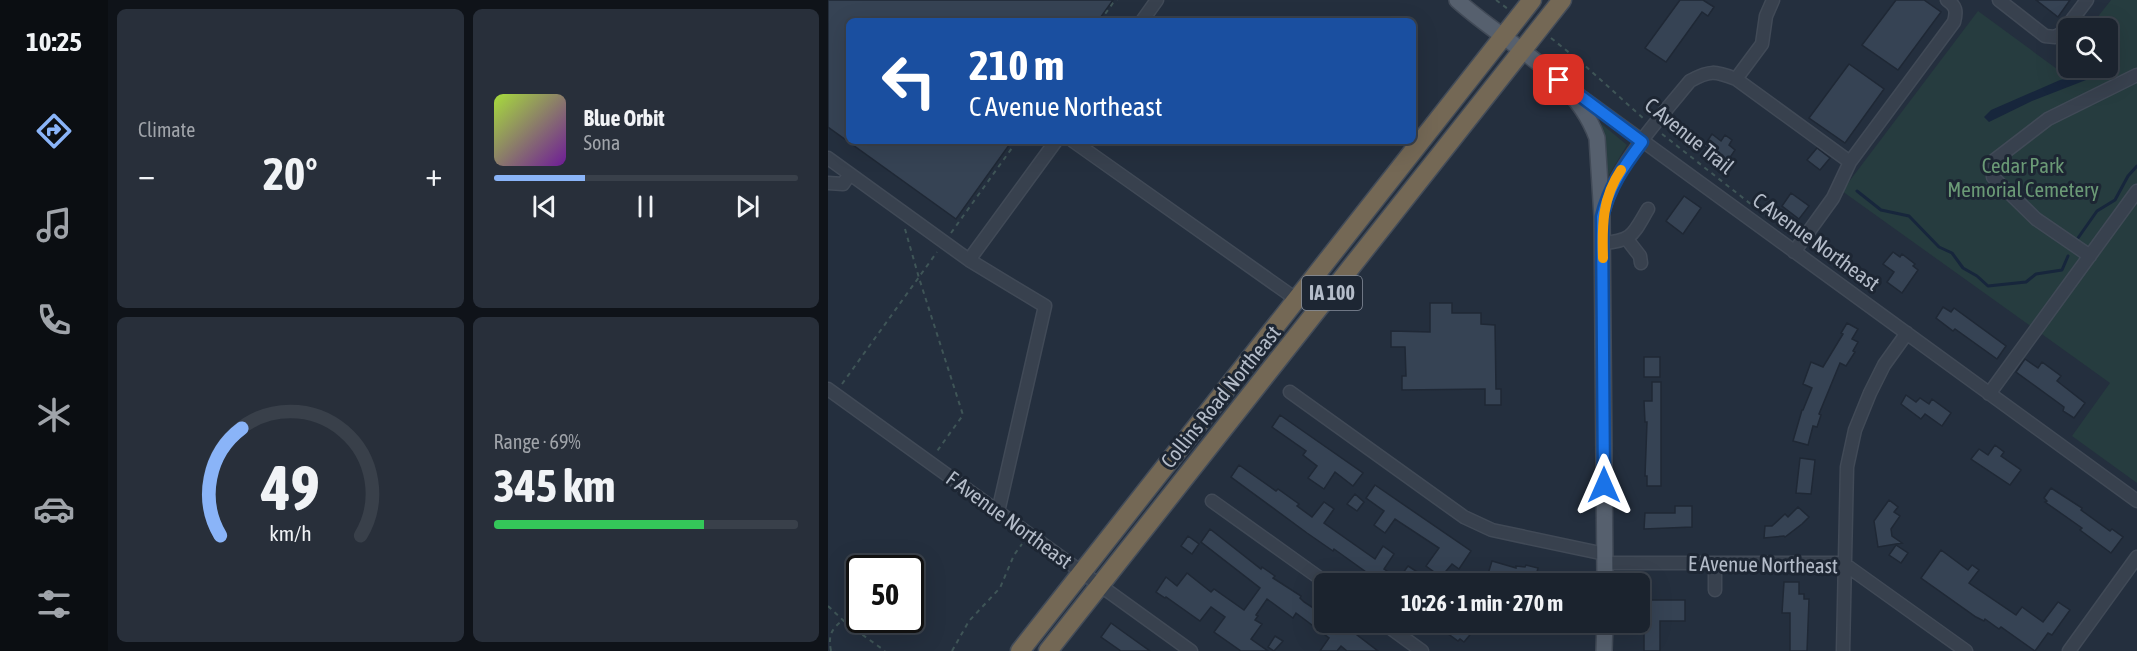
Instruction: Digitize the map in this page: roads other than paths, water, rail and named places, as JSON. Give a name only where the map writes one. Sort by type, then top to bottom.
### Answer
[{"type":"highway","name":"Collins Road Northeast","points":[[1020,651],[1532,0]]},
{"type":"highway","name":"Collins Road Northeast","points":[[1048,651],[1562,0]]},
{"type":"main road","name":"C Avenue Northeast","points":[[1448,0],[1473,14]]},
{"type":"main road","name":"C Avenue Northeast","points":[[1457,0],[1559,80]]},
{"type":"main road","points":[[1559,80],[1593,126],[1597,138],[1603,243],[1605,573]]},
{"type":"main road","points":[[1604,651],[1605,633]]},
{"type":"street","points":[[1736,79],[1762,44],[1766,16],[1773,0]]},
{"type":"street","points":[[1794,252],[1833,198],[1850,162],[1954,22],[1957,13],[1954,5],[1947,0]]},
{"type":"street","points":[[1999,0],[2045,36],[2055,37],[2062,33],[2087,0]]},
{"type":"street","points":[[1144,18],[1155,1]]},
{"type":"street","points":[[1602,217],[1609,192],[1616,178],[1690,81],[1704,74],[1716,72],[1736,79],[1850,162]]},
{"type":"street","points":[[2090,256],[2029,212],[1993,177],[1992,162],[2048,119],[2137,75]]},
{"type":"street","name":"C Avenue Northeast","points":[[1559,80],[2137,501]]},
{"type":"street","points":[[969,260],[1054,144]]},
{"type":"street","points":[[1077,144],[1296,299]]},
{"type":"street","points":[[828,158],[969,260],[1045,306],[998,512]]},
{"type":"street","points":[[828,183],[843,184],[850,174]]},
{"type":"street","points":[[1989,394],[2137,191]]},
{"type":"street","points":[[1603,243],[1621,242],[1634,233],[1648,209]]},
{"type":"street","points":[[1626,238],[1640,256],[1641,263]]},
{"type":"street","points":[[1843,651],[1846,467],[1855,430],[1876,379],[1906,333]]},
{"type":"street","name":"F Avenue Northeast","points":[[832,391],[1191,651]]},
{"type":"street","name":"E Avenue Northeast","points":[[1290,392],[1464,517],[1492,530],[1605,559],[1714,563],[1844,563],[1966,651]]},
{"type":"street","points":[[1212,501],[1314,574]]},
{"type":"street","points":[[2069,651],[2137,557]]},
{"type":"street","points":[[1714,563],[1715,590]]},
{"type":"street","points":[[1397,633],[1422,651]]},
{"type":"water","points":[[2087,78],[1989,122],[1984,117],[1991,110],[2060,80]]},
{"type":"waterway","points":[[2078,238],[2097,211],[2115,200],[2128,176],[2137,166]]},
{"type":"waterway","points":[[1857,191],[1881,210],[1909,216],[1939,247],[1952,253],[1963,268],[1988,286],[2026,282],[2036,274],[2062,270],[2068,256]]},
{"type":"park label","name":"Cedar Park Memorial Cemetery","points":[[2023,178]]}]
